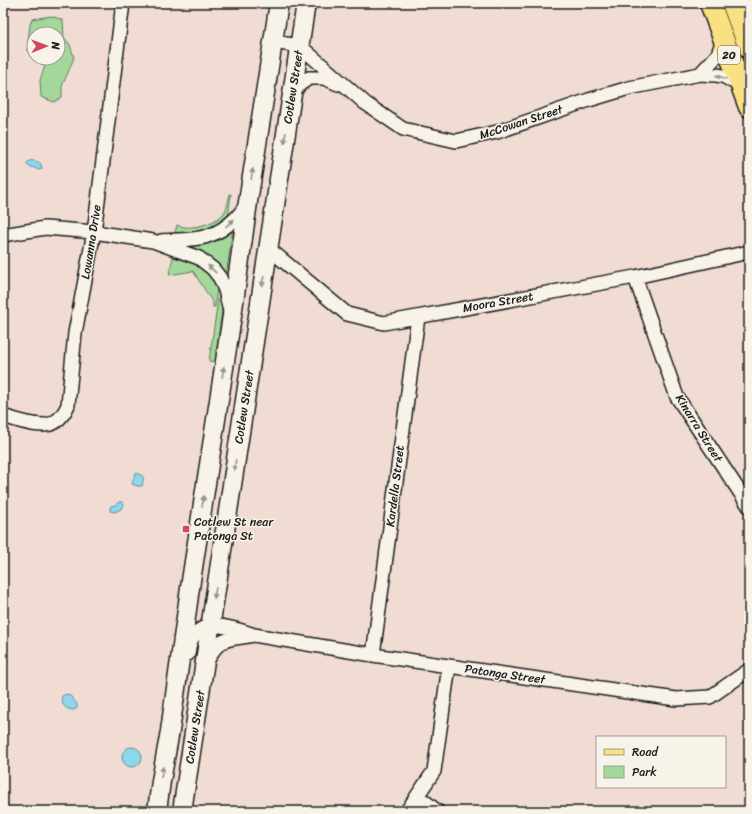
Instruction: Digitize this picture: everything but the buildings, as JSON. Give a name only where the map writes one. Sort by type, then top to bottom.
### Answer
[{"type":"main road","name":"Cotlew Street","points":[[182,811],[292,95],[279,3]]},
{"type":"main road","name":"Cotlew Street","points":[[157,811],[259,135],[286,44],[306,3]]},
{"type":"main road","name":"20","points":[[710,3],[749,107]]},
{"type":"main road","name":"20","points":[[732,3],[749,48]]},
{"type":"street","name":"Lowanna Drive","points":[[3,416],[26,424],[53,424],[63,414],[68,405],[75,333],[94,232],[123,3]]},
{"type":"street","points":[[286,44],[297,3]]},
{"type":"street","points":[[700,74],[718,54],[723,40]]},
{"type":"street","name":"McCowan Street","points":[[286,44],[347,87],[365,104],[403,129],[456,141],[498,132],[589,100],[630,88],[700,74],[723,76],[741,86]]},
{"type":"street","points":[[292,95],[300,84],[309,78],[324,78],[347,87]]},
{"type":"street","points":[[3,235],[45,228],[94,232],[153,241],[194,239],[209,236],[223,229],[236,217],[248,202]]},
{"type":"street","points":[[153,241],[199,258],[213,269],[220,278],[225,290],[232,316]]},
{"type":"street","name":"Moora Street","points":[[268,248],[347,314],[384,323],[635,277],[749,252]]},
{"type":"street","name":"Kinarra Street","points":[[635,277],[677,397],[749,506]]},
{"type":"street","name":"Kardella Street","points":[[373,655],[418,317]]},
{"type":"street","points":[[170,731],[182,692],[191,640],[196,632],[210,626]]},
{"type":"street","name":"Patonga Street","points":[[210,626],[242,630],[254,636],[373,655],[676,699],[710,697],[749,670]]},
{"type":"street","name":"Patonga Street","points":[[203,672],[212,652],[219,644],[228,640],[254,636]]},
{"type":"street","points":[[407,811],[434,771],[449,666]]},
{"type":"street","points":[[418,796],[437,811]]},
{"type":"green space","points":[[51,16],[63,20],[63,26],[30,26],[32,19]]},
{"type":"green space","points":[[66,40],[70,45],[74,57],[62,86],[62,97],[54,102],[41,97],[40,80],[45,66],[66,66]]},
{"type":"green space","points":[[3,65],[7,70],[3,104]]},
{"type":"green space","points":[[230,194],[228,218],[222,224],[203,233],[184,234],[175,232],[177,225],[182,227],[195,227],[209,223],[220,217],[224,213]]},
{"type":"green space","points":[[233,228],[226,276],[210,259],[200,252],[189,248],[189,245],[213,241],[223,236]]},
{"type":"green space","points":[[173,257],[194,263],[209,275],[217,287],[215,307],[213,307],[213,303],[193,271],[169,275]]},
{"type":"green space","points":[[219,293],[222,310],[215,362],[209,361]]},
{"type":"water","points":[[29,161],[38,162],[41,164],[42,169],[38,170],[28,166],[27,163]]},
{"type":"water","points":[[136,473],[143,477],[142,486],[132,484]]},
{"type":"water","points":[[119,502],[124,504],[121,509],[115,512],[110,511],[111,506]]},
{"type":"water","points":[[68,694],[77,704],[77,708],[74,710],[66,708],[62,702],[62,696]]},
{"type":"water","points":[[132,747],[139,750],[142,757],[139,764],[132,767],[125,764],[122,757],[125,750]]},
{"type":"place","name":"Cotlew St near Patonga St","points":[[186,529]]}]
